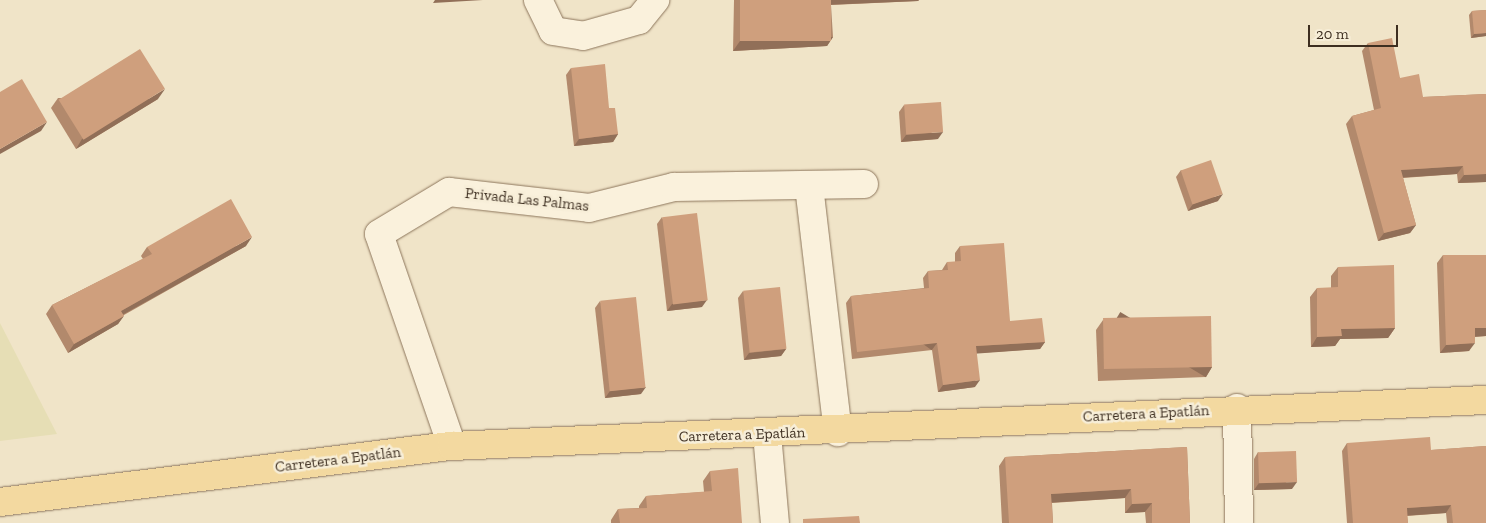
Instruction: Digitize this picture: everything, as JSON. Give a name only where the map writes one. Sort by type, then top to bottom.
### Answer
[{"type":"main road","name":"Carretera a Epatlán","points":[[0,502],[452,446],[838,432],[1238,408],[1456,405],[1486,400]]},
{"type":"street","points":[[538,0],[553,31],[584,36],[639,20],[655,0]]},
{"type":"street","name":"Privada Las Palmas","points":[[452,446],[379,234],[449,192],[589,208],[674,187],[864,184]]},
{"type":"street","points":[[809,186],[838,432]]},
{"type":"street","points":[[1238,408],[1239,523]]},
{"type":"street","points":[[767,434],[775,523]]},
{"type":"shaded area","points":[[0,323],[57,434],[0,441]]},
{"type":"building","points":[[740,0],[831,0],[831,41],[740,41]]},
{"type":"building","points":[[1486,10],[1486,33],[1474,34],[1472,11]]},
{"type":"building","points":[[1392,38],[1400,78],[1419,74],[1423,97],[1486,94],[1486,174],[1464,175],[1463,166],[1401,170],[1416,225],[1384,233],[1352,116],[1381,108],[1368,43]]},
{"type":"building","points":[[140,49],[165,89],[83,140],[59,100]]},
{"type":"building","points":[[605,64],[609,108],[615,108],[618,134],[579,139],[571,68]]},
{"type":"building","points":[[22,79],[47,122],[0,149],[0,92]]},
{"type":"building","points":[[941,102],[943,132],[906,135],[904,105]]},
{"type":"building","points":[[1211,160],[1223,194],[1192,204],[1181,170]]},
{"type":"building","points":[[231,199],[252,237],[121,311],[124,316],[74,344],[52,305],[152,254],[147,247]]},
{"type":"building","points":[[697,213],[708,300],[673,305],[662,217]]},
{"type":"building","points":[[1004,243],[1010,321],[1042,318],[1045,342],[976,346],[980,380],[943,385],[937,343],[857,352],[851,296],[929,288],[928,271],[948,270],[947,262],[961,261],[960,246]]},
{"type":"building","points":[[1443,255],[1486,255],[1486,328],[1475,328],[1475,343],[1446,345]]},
{"type":"building","points":[[1394,265],[1395,328],[1341,329],[1342,336],[1317,337],[1317,288],[1338,287],[1338,267]]},
{"type":"building","points":[[780,287],[786,349],[750,353],[743,291]]},
{"type":"building","points":[[636,297],[646,388],[610,391],[600,301]]},
{"type":"building","points":[[1211,316],[1212,367],[1104,369],[1103,318]]},
{"type":"building","points":[[1430,437],[1431,450],[1486,446],[1486,523],[1453,523],[1451,505],[1407,508],[1408,523],[1353,523],[1347,443]]},
{"type":"building","points":[[1187,447],[1190,523],[1152,523],[1152,503],[1132,504],[1131,489],[1051,494],[1053,523],[1009,523],[1005,457]]},
{"type":"building","points":[[1296,451],[1297,482],[1259,483],[1258,452]]},
{"type":"building","points":[[738,468],[742,523],[620,523],[618,509],[647,508],[646,496],[712,491],[710,471]]},
{"type":"building","points":[[859,516],[860,523],[803,523],[803,519]]}]
